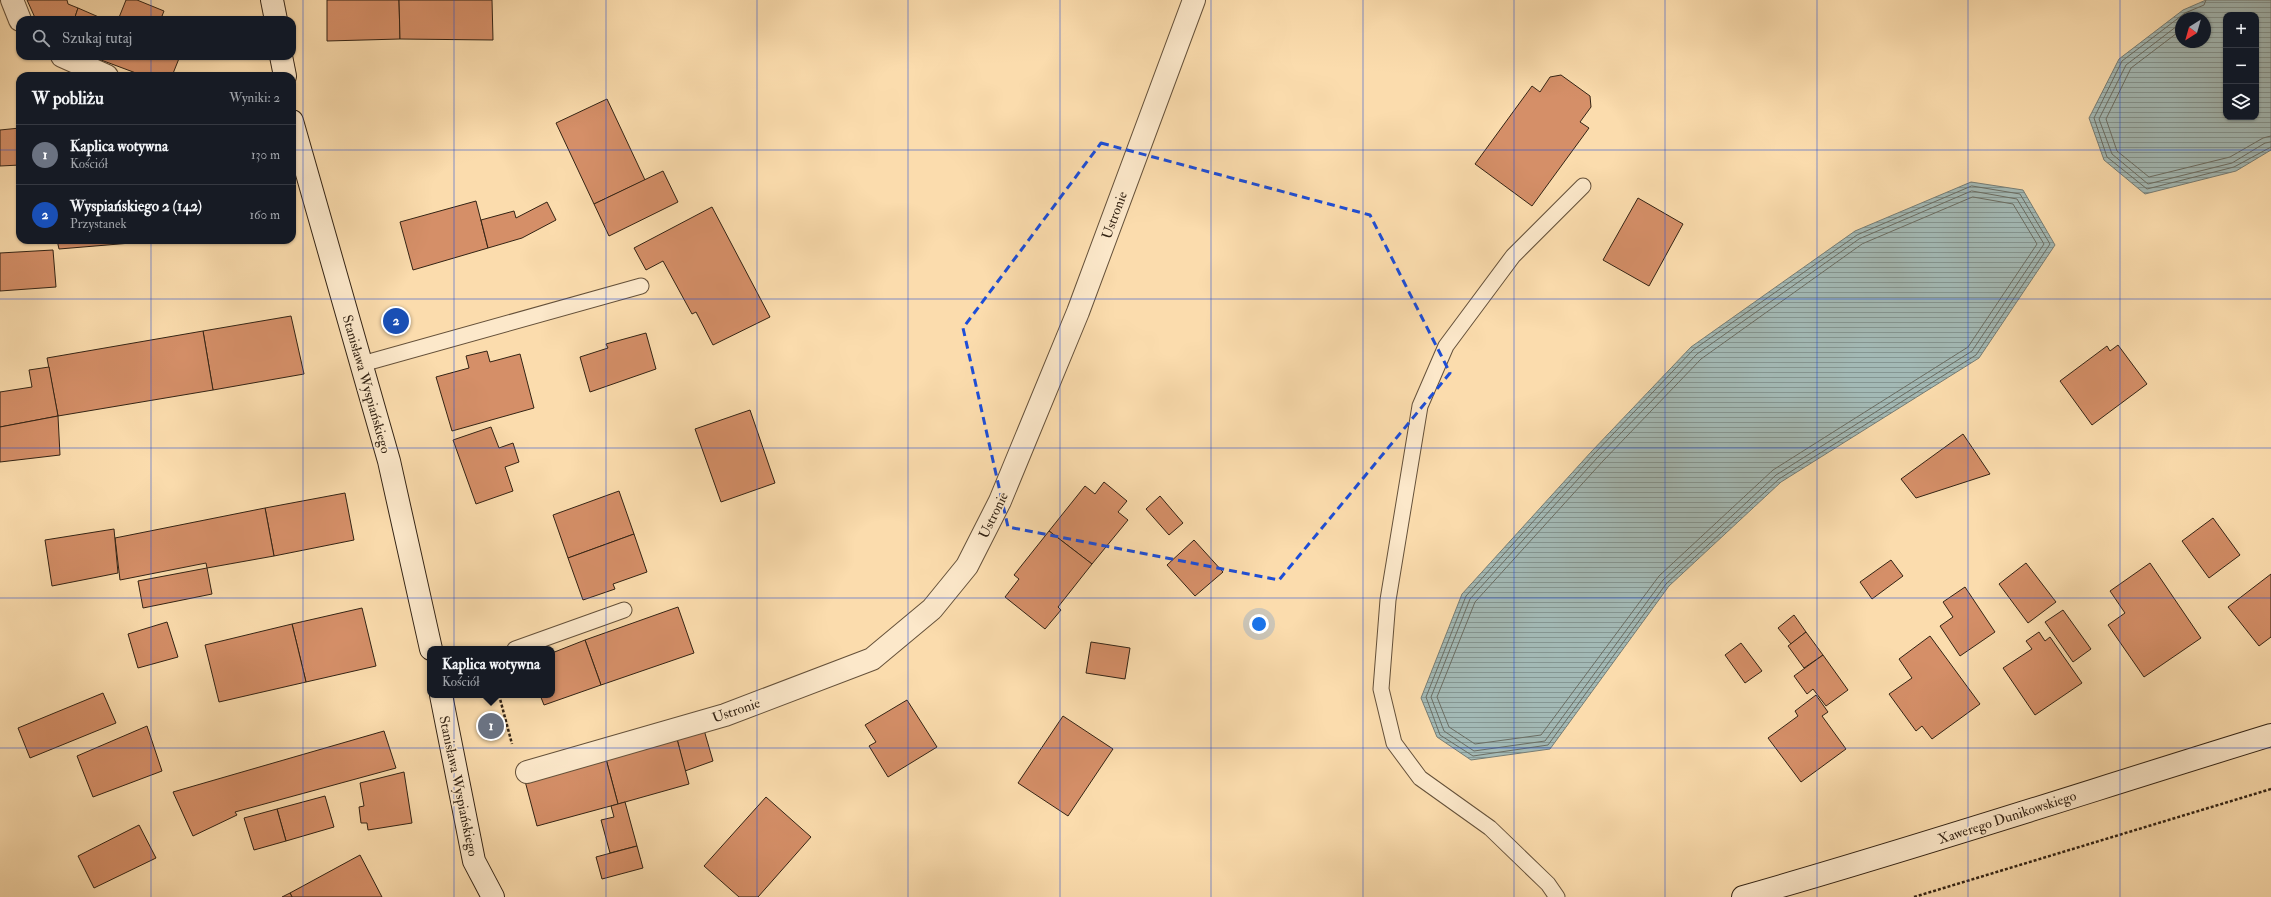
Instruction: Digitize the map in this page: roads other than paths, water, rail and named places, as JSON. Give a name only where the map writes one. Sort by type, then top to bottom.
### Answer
[{"type":"main road","points":[[12,0],[18,16]]},
{"type":"main road","points":[[272,0],[275,16]]},
{"type":"main road","name":"Ustronie","points":[[527,772],[725,715],[872,659],[932,609],[967,566],[1000,501],[1078,312],[1194,0]]},
{"type":"main road","points":[[71,60],[98,72]]},
{"type":"main road","points":[[282,60],[284,72]]},
{"type":"main road","name":"Stanisława Wyspiańskiego","points":[[296,139],[395,483],[431,646]]},
{"type":"main road","name":"Stanisława Wyspiańskiego","points":[[442,698],[474,861],[493,897]]},
{"type":"main road","name":"Xawerego Dunikowskiego","points":[[1743,897],[1858,865],[2063,799],[2271,735]]},
{"type":"lane","points":[[1557,897],[1548,884],[1490,828],[1420,778],[1394,743],[1381,689],[1388,600],[1420,406],[1446,346],[1455,333],[1513,256],[1583,186]]},
{"type":"lane","points":[[362,364],[641,286]]},
{"type":"lane","points":[[523,646],[624,610]]},
{"type":"water","points":[[2206,0],[2271,0],[2271,150],[2236,171],[2145,194],[2104,160],[2089,118],[2119,59],[2175,16],[2175,48],[2211,48],[2211,12],[2180,12]]},
{"type":"water","points":[[1971,182],[2023,190],[2055,245],[1979,358],[1781,482],[1669,586],[1550,749],[1471,760],[1437,737],[1421,698],[1462,594],[1591,452],[1691,347],[1855,231]]},
{"type":"place","name":"Wyspiańskiego 2 (142)","points":[[396,321]]},
{"type":"place","name":"Kaplica wotywna","points":[[491,726]]}]
